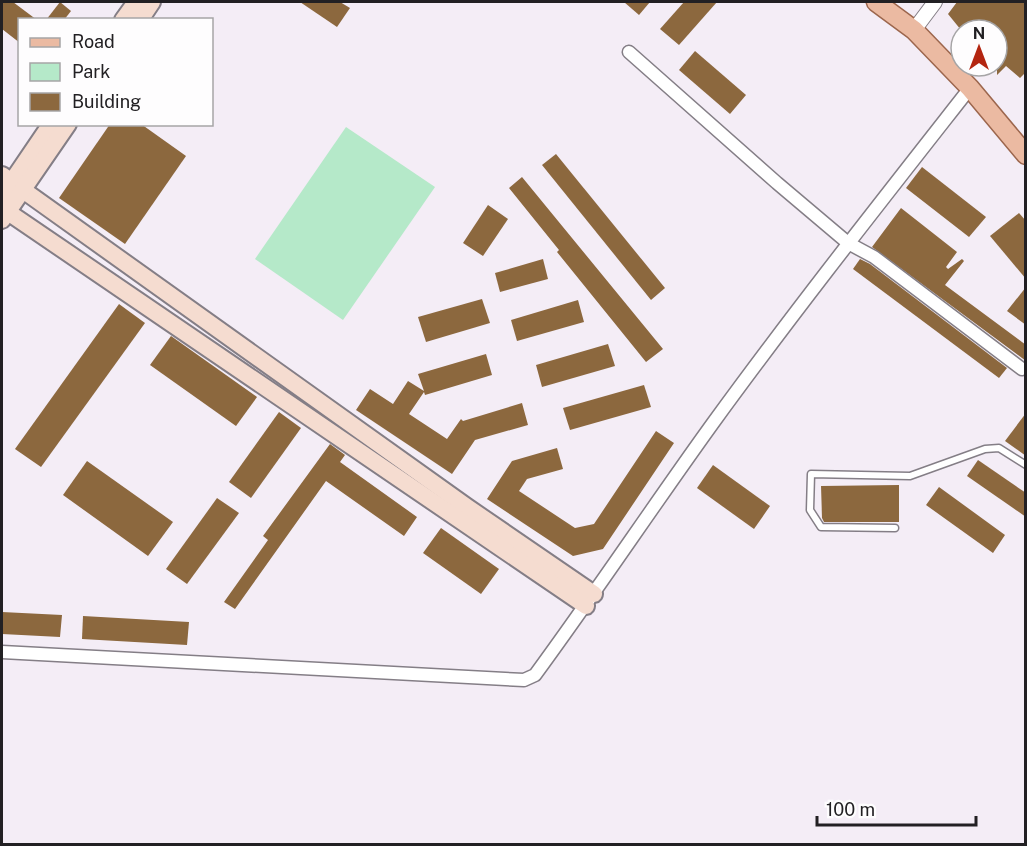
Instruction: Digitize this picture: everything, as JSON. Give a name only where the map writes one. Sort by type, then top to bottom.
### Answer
[{"type":"main road","points":[[124,18],[136,2]]},
{"type":"main road","points":[[141,18],[152,2]]},
{"type":"main road","points":[[876,2],[914,30],[970,88],[1026,155]]},
{"type":"main road","points":[[50,126],[9,186],[3,214],[590,600]]},
{"type":"main road","points":[[9,186],[66,126]]},
{"type":"main road","points":[[9,186],[467,507],[590,600]]},
{"type":"street","points":[[914,30],[935,2]]},
{"type":"street","points":[[629,52],[848,243],[874,257],[1022,369]]},
{"type":"street","points":[[2,652],[524,680],[535,675],[713,423],[848,243],[970,88]]},
{"type":"lane","points":[[896,528],[821,527],[810,510],[811,474],[910,476],[985,449],[999,448],[1026,465]]},
{"type":"green space","points":[[346,127],[435,187],[343,320],[255,259]]},
{"type":"building","points":[[2,2],[13,2],[34,18],[18,18],[18,41],[2,29]]},
{"type":"building","points":[[60,2],[71,11],[66,18],[48,18]]},
{"type":"building","points":[[300,2],[340,2],[350,8],[337,27]]},
{"type":"building","points":[[624,2],[650,2],[639,15]]},
{"type":"building","points":[[684,2],[717,2],[679,45],[660,29]]},
{"type":"building","points":[[957,2],[1026,2],[1026,72],[1020,78],[1009,69],[1009,18],[951,18],[948,14]]},
{"type":"building","points":[[695,51],[746,95],[730,114],[679,70]]},
{"type":"building","points":[[109,126],[144,126],[186,156],[125,244],[59,198]]},
{"type":"building","points":[[556,154],[665,288],[651,300],[542,165]]},
{"type":"building","points":[[922,167],[986,217],[969,237],[906,188]]},
{"type":"building","points":[[522,177],[663,349],[646,362],[557,252],[559,250],[509,188]]},
{"type":"building","points":[[488,205],[508,219],[483,256],[463,243]]},
{"type":"building","points":[[901,208],[957,252],[946,267],[948,269],[962,259],[964,261],[945,285],[1026,345],[1026,361],[872,247]]},
{"type":"building","points":[[1019,213],[1026,221],[1026,279],[990,236]]},
{"type":"building","points":[[543,259],[548,279],[500,292],[495,273]]},
{"type":"building","points":[[860,259],[870,264],[1007,368],[999,378],[853,269]]},
{"type":"building","points":[[1026,287],[1026,325],[1007,311]]},
{"type":"building","points":[[482,299],[490,323],[426,342],[418,317]]},
{"type":"building","points":[[578,300],[584,322],[517,341],[511,320]]},
{"type":"building","points":[[119,304],[145,323],[41,467],[15,449]]},
{"type":"building","points":[[171,336],[257,397],[236,426],[150,365]]},
{"type":"building","points":[[608,344],[615,366],[542,387],[536,365]]},
{"type":"building","points":[[486,354],[492,375],[425,395],[424,392],[409,414],[447,439],[461,419],[463,421],[522,403],[528,425],[475,440],[452,474],[356,410],[370,389],[393,404],[408,381],[424,391],[418,374]]},
{"type":"building","points":[[644,385],[651,407],[570,430],[563,408]]},
{"type":"building","points":[[279,412],[301,428],[251,498],[229,482]]},
{"type":"building","points":[[1026,413],[1026,456],[1005,441]]},
{"type":"building","points":[[656,431],[674,443],[603,549],[573,556],[487,499],[512,461],[557,448],[563,469],[527,479],[519,491],[575,528],[594,524]]},
{"type":"building","points":[[330,444],[345,455],[340,462],[417,517],[404,536],[326,481],[235,609],[224,602],[268,540],[263,536]]},
{"type":"building","points":[[978,460],[1026,493],[1026,517],[967,476]]},
{"type":"building","points":[[87,461],[173,522],[148,556],[63,495]]},
{"type":"building","points":[[713,465],[770,506],[754,529],[697,488]]},
{"type":"building","points":[[899,485],[899,522],[824,522],[822,518],[821,486]]},
{"type":"building","points":[[939,487],[1005,535],[993,553],[926,505]]},
{"type":"building","points":[[217,498],[239,513],[187,584],[166,569]]},
{"type":"building","points":[[441,528],[499,569],[481,594],[423,553]]},
{"type":"building","points":[[2,612],[62,615],[60,637],[2,634]]},
{"type":"building","points":[[83,616],[189,622],[187,645],[82,639]]}]
